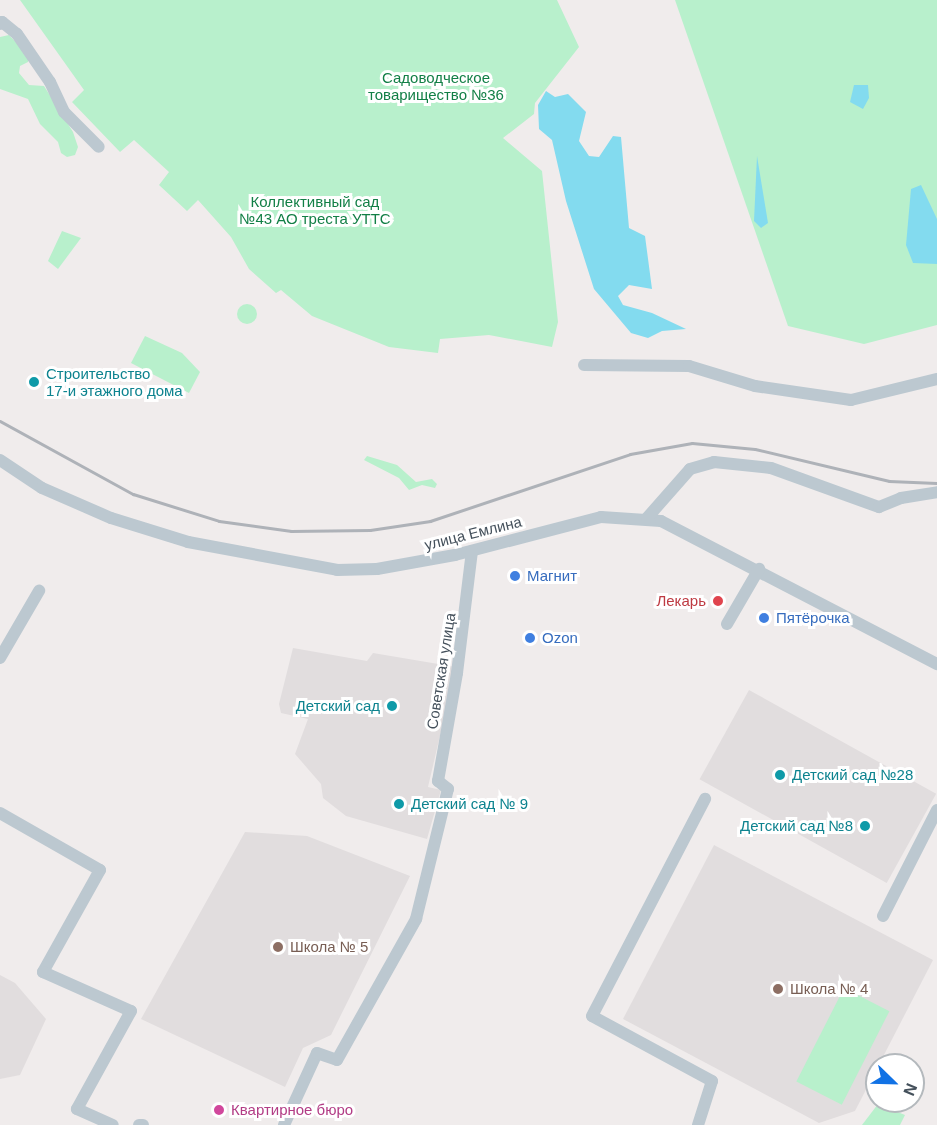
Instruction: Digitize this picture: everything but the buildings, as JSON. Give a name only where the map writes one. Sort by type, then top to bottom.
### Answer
[{"type":"street","points":[[1,23],[33,56],[64,112],[99,147]]},
{"type":"street","points":[[584,365],[689,366],[755,386],[851,400],[937,379]]},
{"type":"street","name":"улица Емлина","points":[[0,460],[42,488],[111,518],[188,542],[297,565],[355,571],[472,551],[589,519],[647,518],[694,535],[937,664]]},
{"type":"street","points":[[647,518],[690,469],[714,462],[771,468],[879,507],[901,498],[937,492]]},
{"type":"street","name":"Советская улица","points":[[284,1125],[317,1053],[338,1060],[416,919],[448,789],[438,781],[455,684],[472,551]]},
{"type":"street","points":[[727,624],[759,569]]},
{"type":"street","points":[[0,658],[39,591]]},
{"type":"street","points":[[698,1125],[712,1081],[592,1016],[705,799]]},
{"type":"street","points":[[883,916],[937,810]]},
{"type":"street","points":[[0,813],[100,870],[43,972],[131,1011],[77,1109],[113,1125]]},
{"type":"shaded area","points":[[293,648],[367,661],[373,653],[456,667],[428,787],[441,790],[427,839],[346,816],[323,798],[321,784],[295,754],[308,719],[281,713],[279,704]]},
{"type":"shaded area","points":[[749,690],[936,794],[887,883],[700,779]]},
{"type":"shaded area","name":"Школа № 5","points":[[245,832],[307,836],[410,876],[331,1035],[303,1048],[285,1087],[141,1019]]},
{"type":"shaded area","name":"Школа № 4","points":[[714,845],[933,960],[885,1053],[865,1053],[865,1092],[855,1111],[819,1123],[623,1019]]},
{"type":"shaded area","points":[[0,975],[15,983],[46,1019],[20,1075],[0,1079]]},
{"type":"green space","name":"Коллективный сад №43 АО треста УТТС","points":[[20,0],[557,0],[579,47],[535,103],[534,114],[503,138],[542,171],[558,322],[552,347],[489,335],[440,339],[438,353],[389,347],[312,316],[281,290],[276,293],[249,269],[231,237],[198,200],[187,211],[159,185],[169,172],[134,140],[120,152],[72,102],[84,90]]},
{"type":"green space","points":[[675,0],[937,0],[937,325],[864,344],[788,326]]},
{"type":"green space","points":[[9,35],[28,55],[28,62],[20,66],[19,73],[29,85],[44,86],[73,132],[78,147],[75,155],[67,157],[61,153],[58,142],[40,124],[28,99],[0,89],[0,37]]},
{"type":"green space","points":[[62,231],[81,238],[58,269],[48,261]]},
{"type":"green space","points":[[247,304],[254,307],[257,314],[254,321],[247,324],[240,321],[237,314],[240,307]]},
{"type":"green space","points":[[145,336],[182,353],[200,372],[189,393],[131,363]]},
{"type":"green space","points":[[367,456],[397,465],[416,482],[432,479],[437,484],[435,488],[422,485],[409,490],[399,478],[364,460]]},
{"type":"green space","points":[[844,988],[889,1011],[868,1053],[865,1053],[865,1059],[842,1105],[796,1082]]},
{"type":"green space","points":[[871,1113],[905,1115],[900,1125],[862,1125]]},
{"type":"water","points":[[854,85],[868,85],[869,98],[863,109],[850,102]]},
{"type":"water","points":[[546,91],[555,97],[568,94],[586,112],[579,141],[589,156],[599,157],[613,136],[621,137],[629,228],[645,236],[652,289],[629,285],[618,296],[623,305],[652,313],[686,329],[662,331],[648,338],[631,333],[594,289],[566,201],[552,140],[539,129],[538,105]]},
{"type":"water","points":[[757,156],[768,223],[761,228],[754,221]]},
{"type":"water","points":[[921,185],[937,219],[937,264],[913,263],[906,245],[911,189]]},
{"type":"railway","points":[[0,421],[133,494],[219,521],[291,531],[370,530],[430,521],[630,454],[692,443],[755,449],[889,481],[937,483]]},
{"type":"place","name":"Строительство 17-и этажного дома","points":[[34,382]]},
{"type":"place","name":"Магнит","points":[[515,576]]},
{"type":"place","name":"Лекарь","points":[[718,601]]},
{"type":"place","name":"Пятёрочка","points":[[764,618]]},
{"type":"place","name":"Ozon","points":[[530,638]]},
{"type":"place","name":"Детский сад","points":[[392,706]]},
{"type":"place","name":"Детский сад №28","points":[[780,775]]},
{"type":"place","name":"Детский сад № 9","points":[[399,804]]},
{"type":"place","name":"Детский сад №8","points":[[865,826]]},
{"type":"place","name":"Школа № 5","points":[[278,947]]},
{"type":"place","name":"Школа № 4","points":[[778,989]]},
{"type":"place","name":"Квартирное бюро","points":[[219,1110]]},
{"type":"park label","name":"Садоводческое товарищество №36","points":[[436,86]]}]
